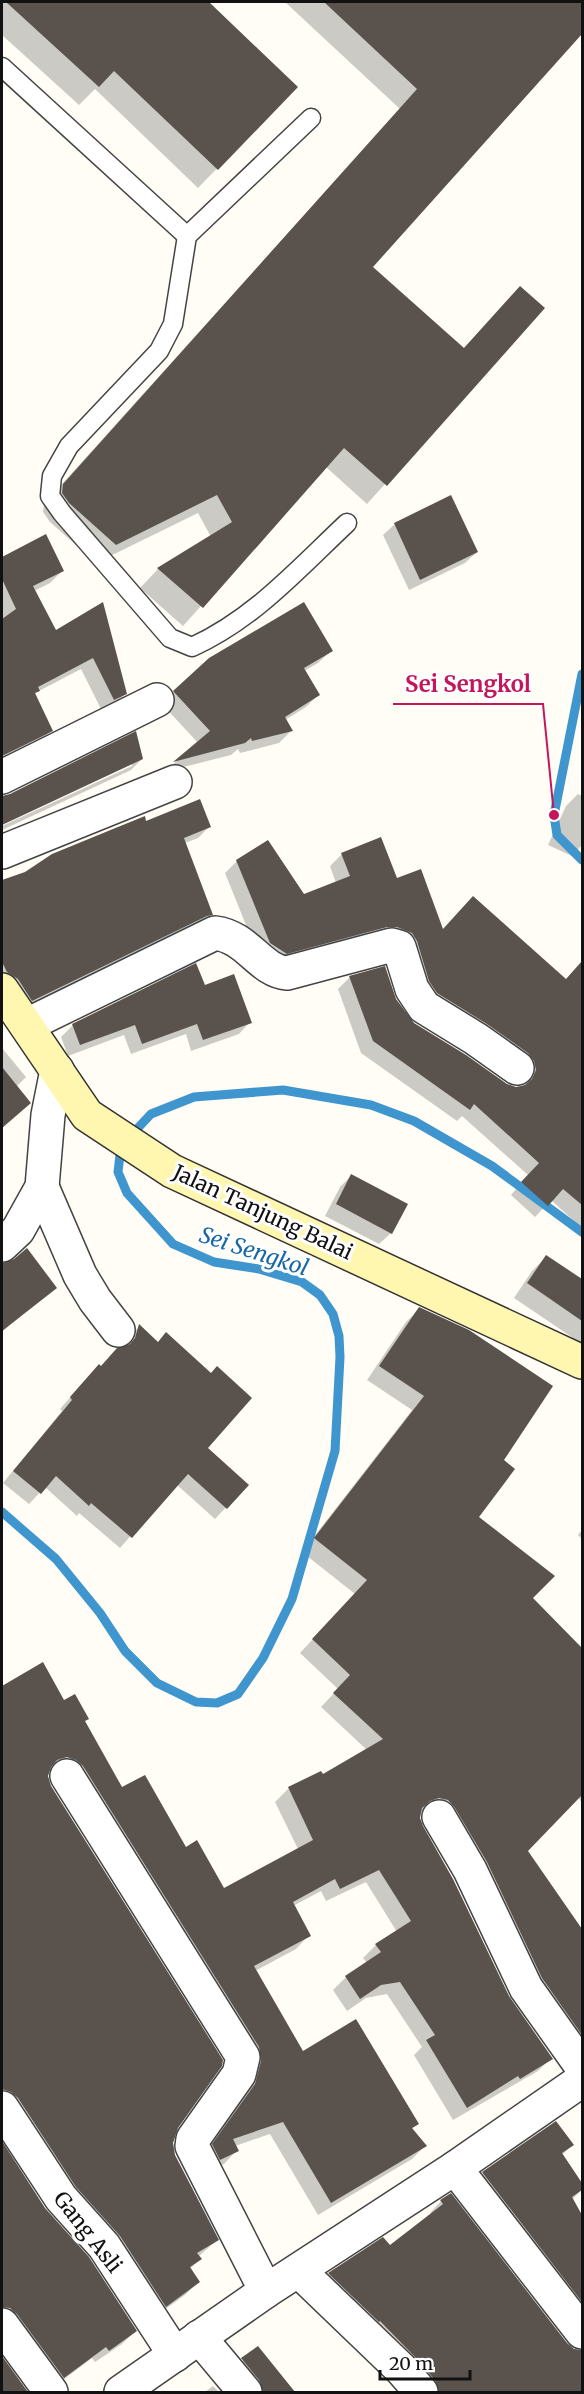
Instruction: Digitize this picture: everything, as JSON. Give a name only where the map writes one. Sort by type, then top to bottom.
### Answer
[{"type":"street","points":[[2,777],[157,700]]},
{"type":"street","points":[[2,852],[175,782]]},
{"type":"street","points":[[27,1025],[215,933],[228,935],[249,948],[276,972],[287,974],[392,945],[399,947],[412,989],[424,1007],[477,1039],[517,1068]]},
{"type":"street","name":"Jalan Tanjung Balai","points":[[2,990],[87,1115],[172,1171],[582,1362]]},
{"type":"street","points":[[2,1245],[18,1230],[42,1187],[48,1115],[57,1070]]},
{"type":"street","points":[[42,1187],[80,1275],[95,1300],[118,1329]]},
{"type":"street","points":[[67,1776],[243,2057],[238,2074],[193,2139],[192,2146],[266,2291]]},
{"type":"street","points":[[439,1817],[470,1870],[526,1988],[582,2067]]},
{"type":"street","points":[[121,2392],[266,2291],[455,2168],[582,2080]]},
{"type":"street","name":"Gang Asli","points":[[2,2108],[61,2198],[187,2346],[245,2392]]},
{"type":"street","points":[[455,2168],[582,2332]]},
{"type":"street","points":[[298,2271],[401,2369],[421,2392]]},
{"type":"street","points":[[2,2325],[51,2392]]},
{"type":"lane","points":[[2,67],[188,236]]},
{"type":"lane","points":[[311,118],[188,236],[173,324],[164,342],[159,351],[69,446],[52,476],[50,496],[170,638],[192,647],[215,637],[253,612],[347,523]]},
{"type":"building","points":[[6,2],[209,2],[298,87],[218,170],[114,71],[99,87]]},
{"type":"building","points":[[324,2],[582,2],[582,34],[373,267],[464,348],[520,286],[545,308],[387,486],[344,448],[203,608],[157,568],[232,522],[217,495],[116,545],[69,503],[62,493],[63,484],[417,89]]},
{"type":"building","points":[[451,495],[478,552],[420,580],[394,523]]},
{"type":"building","points":[[46,534],[64,571],[33,586],[56,630],[103,602],[127,694],[114,700],[93,658],[38,687],[40,691],[35,693],[53,731],[2,756],[2,619],[16,609],[2,579],[2,557]]},
{"type":"building","points":[[304,602],[333,651],[304,668],[320,695],[285,717],[293,731],[252,741],[251,738],[245,743],[173,762],[210,731],[173,691],[209,658]]},
{"type":"building","points":[[136,731],[143,759],[2,825],[2,796]]},
{"type":"building","points":[[200,799],[211,827],[184,838],[213,915],[32,1001],[18,979],[7,972],[2,962],[2,880],[25,872],[52,854],[113,829],[145,816],[146,821]]},
{"type":"building","points":[[381,837],[397,878],[421,869],[443,929],[473,896],[566,979],[582,961],[582,1205],[563,1189],[548,1206],[521,1182],[539,1163],[474,1104],[470,1110],[373,1041],[349,976],[385,966],[396,999],[414,1023],[507,1084],[516,1087],[525,1085],[532,1079],[536,1070],[534,1061],[528,1053],[437,993],[429,981],[417,941],[412,933],[397,927],[387,927],[287,954],[270,943],[236,860],[268,840],[304,894],[350,876],[341,853]]},
{"type":"building","points":[[196,963],[205,985],[234,974],[252,1023],[203,1040],[197,1024],[142,1044],[135,1025],[80,1045],[72,1024]]},
{"type":"building","points":[[2,1067],[31,1103],[2,1128]]},
{"type":"building","points":[[351,1174],[408,1204],[392,1234],[336,1204]]},
{"type":"building","points":[[27,1248],[57,1288],[2,1331],[2,1263],[14,1259]]},
{"type":"building","points":[[546,1255],[582,1279],[582,1321],[527,1283]]},
{"type":"building","points":[[419,1307],[469,1330],[553,1386],[504,1460],[515,1469],[479,1517],[555,1576],[533,1598],[582,1648],[582,1795],[528,1851],[582,1929],[582,2035],[542,1978],[487,1862],[455,1808],[448,1800],[439,1798],[430,1801],[422,1808],[420,1818],[423,1826],[453,1879],[509,1996],[553,2059],[520,2079],[518,2076],[467,2108],[426,2040],[435,2035],[400,1982],[381,1985],[360,1999],[345,1976],[381,1952],[375,1944],[411,1921],[379,1870],[340,1889],[335,1879],[293,1902],[311,1936],[254,1966],[303,2051],[356,2019],[419,2124],[412,2128],[427,2146],[331,2203],[283,2122],[233,2139],[239,2151],[220,2160],[212,2144],[255,2084],[261,2061],[259,2047],[83,1766],[67,1757],[57,1760],[48,1776],[51,1786],[223,2060],[222,2066],[178,2128],[173,2143],[175,2155],[219,2240],[197,2253],[202,2259],[190,2267],[200,2282],[166,2307],[120,2236],[76,2187],[18,2098],[2,2089],[2,1686],[43,1662],[64,1700],[75,1694],[89,1719],[85,1721],[122,1787],[145,1775],[186,1847],[197,1840],[224,1888],[313,1840],[288,1787],[321,1771],[323,1774],[383,1739],[333,1693],[350,1675],[312,1639],[367,1580],[314,1538],[424,1396],[379,1366]]},
{"type":"building","points":[[139,1324],[158,1342],[166,1332],[211,1373],[217,1366],[252,1398],[208,1448],[249,1485],[227,1509],[188,1474],[132,1538],[91,1503],[89,1506],[56,1476],[41,1494],[13,1471],[72,1400],[70,1397],[99,1364],[101,1366],[117,1348],[130,1344],[135,1338]]},
{"type":"building","points":[[556,2121],[574,2145],[562,2153],[582,2183],[582,2190],[572,2197],[582,2215],[582,2302],[482,2172]]},
{"type":"building","points":[[2,2141],[45,2208],[89,2257],[137,2331],[109,2351],[106,2347],[64,2378],[17,2314],[10,2308],[2,2307]]},
{"type":"building","points":[[451,2193],[567,2343],[574,2349],[582,2350],[582,2392],[439,2392],[435,2380],[415,2357],[328,2273],[383,2237],[390,2245],[443,2204],[440,2200]]},
{"type":"building","points":[[258,2346],[295,2392],[263,2392],[259,2380],[241,2358]]},
{"type":"building","points":[[2,2356],[28,2392],[2,2392]]},
{"type":"waterway","name":"Sei Sengkol","points":[[582,674],[554,815],[557,835],[582,860]]},
{"type":"waterway","name":"Sei Sengkol","points":[[2,1512],[56,1559],[100,1613],[125,1651],[157,1683],[196,1702],[217,1703],[238,1694],[263,1658],[292,1599],[335,1451],[340,1357],[339,1336],[333,1314],[320,1295],[302,1282],[259,1269],[214,1262],[173,1244],[127,1193],[118,1172],[121,1146],[151,1114],[194,1097],[283,1090],[371,1105],[414,1121],[492,1166],[582,1232]]},
{"type":"place","name":"Sei Sengkol","points":[[554,815]]}]
